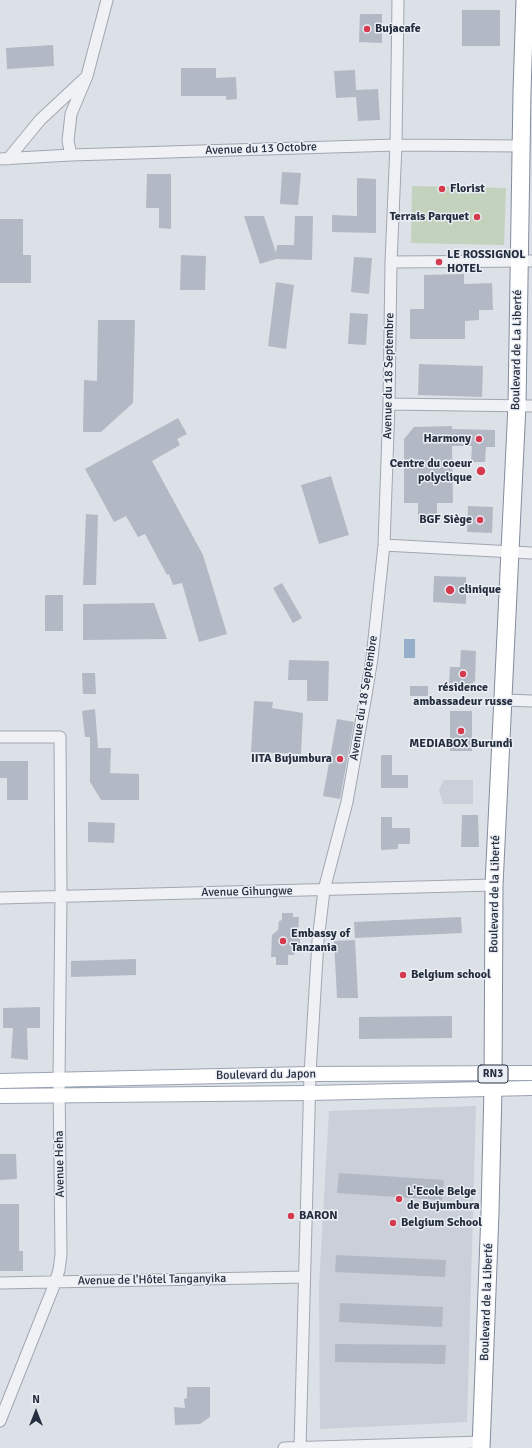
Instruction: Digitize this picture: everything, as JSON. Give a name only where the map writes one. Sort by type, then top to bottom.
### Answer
[{"type":"highway","name":"Boulevard de La Liberté","points":[[503,700],[509,552],[524,406],[525,261],[522,146],[527,92],[525,0]]},
{"type":"highway","name":"Boulevard de la Liberté","points":[[481,1445],[490,1212],[493,1081],[494,885],[503,700]]},
{"type":"main road","name":"Boulevard du Japon","points":[[0,1096],[310,1093],[493,1081],[532,1073]]},
{"type":"main road","name":"Boulevard du Japon","points":[[0,1081],[310,1074],[493,1081],[532,1088]]},
{"type":"street","points":[[71,155],[68,140],[71,114],[87,76],[107,0]]},
{"type":"street","name":"Avenue du 18 Septembre","points":[[300,1448],[310,1074],[318,941],[324,890],[346,802],[366,695],[372,658],[384,545],[389,404],[391,262],[396,145],[398,0]]},
{"type":"street","points":[[4,159],[40,120],[87,76]]},
{"type":"street","name":"Avenue du 13 Octobre","points":[[4,159],[71,155],[396,145],[522,146]]},
{"type":"street","points":[[391,262],[525,261]]},
{"type":"street","points":[[389,404],[524,406]]},
{"type":"street","points":[[384,545],[532,553]]},
{"type":"street","points":[[503,700],[532,701]]},
{"type":"street","name":"Avenue Heha","points":[[0,737],[60,737],[62,896],[59,1080],[62,1255],[55,1283],[0,1421]]},
{"type":"street","name":"Avenue Gihungwe","points":[[0,898],[494,885]]},
{"type":"street","name":"Avenue de l'Hôtel Tanganyika","points":[[0,1284],[304,1277]]},
{"type":"street","points":[[284,1448],[481,1445]]},
{"type":"shaded area","points":[[444,780],[473,780],[473,804],[443,804],[439,790]]},
{"type":"shaded area","name":"L'Ecole Belge de Bujumbura","points":[[476,1106],[467,1422],[320,1429],[319,1286],[329,1111]]},
{"type":"green space","points":[[412,186],[506,188],[504,245],[411,243]]},
{"type":"water","points":[[404,639],[415,639],[415,658],[404,658]]},
{"type":"building","points":[[462,10],[500,10],[500,46],[462,46]]},
{"type":"building","points":[[360,14],[382,14],[382,43],[359,42]]},
{"type":"building","points":[[53,45],[54,66],[7,69],[6,48]]},
{"type":"building","points":[[181,68],[216,68],[216,78],[236,77],[237,99],[226,100],[226,96],[181,96]]},
{"type":"building","points":[[355,70],[356,90],[378,89],[380,120],[358,121],[356,97],[336,98],[334,71]]},
{"type":"building","points":[[282,172],[301,173],[298,205],[280,204]]},
{"type":"building","points":[[147,174],[171,174],[171,229],[159,228],[159,208],[146,208]]},
{"type":"building","points":[[357,178],[376,179],[376,233],[332,232],[332,215],[357,216]]},
{"type":"building","points":[[244,216],[264,216],[276,253],[277,245],[294,245],[295,216],[313,216],[312,260],[276,259],[260,264]]},
{"type":"building","points":[[0,219],[23,219],[23,255],[31,255],[31,283],[0,283]]},
{"type":"building","points":[[181,255],[206,256],[205,290],[180,290]]},
{"type":"building","points":[[354,257],[372,258],[369,294],[351,292]]},
{"type":"building","points":[[464,274],[464,284],[492,283],[493,310],[479,310],[479,320],[465,321],[465,339],[410,339],[410,309],[424,309],[424,275]]},
{"type":"building","points":[[276,282],[294,285],[286,349],[268,346]]},
{"type":"building","points":[[350,313],[368,314],[366,345],[348,344]]},
{"type":"building","points":[[98,320],[135,320],[133,403],[101,432],[83,432],[84,380],[97,381]]},
{"type":"building","points":[[419,364],[483,366],[482,397],[418,395]]},
{"type":"building","points":[[178,418],[187,434],[177,439],[180,445],[152,461],[203,555],[227,634],[199,642],[182,583],[173,585],[169,574],[167,575],[145,534],[138,537],[126,516],[114,522],[85,469]]},
{"type":"building","points":[[452,426],[452,429],[495,430],[495,447],[486,447],[485,462],[471,462],[472,446],[452,446],[453,503],[437,503],[437,522],[418,522],[418,503],[404,503],[404,439],[414,427]]},
{"type":"building","points":[[331,476],[349,535],[319,544],[301,485]]},
{"type":"building","name":"BGF Siège","points":[[468,506],[493,507],[492,533],[467,532]]},
{"type":"building","points":[[86,514],[98,515],[96,585],[83,585]]},
{"type":"building","points":[[434,576],[466,577],[466,604],[433,602]]},
{"type":"building","points":[[282,583],[302,618],[293,623],[273,588]]},
{"type":"building","points":[[45,595],[63,595],[63,631],[45,631]]},
{"type":"building","points":[[154,603],[167,639],[83,640],[83,604]]},
{"type":"building","name":"résidence ambassadeur russe","points":[[461,650],[476,651],[475,682],[473,682],[473,691],[458,690],[458,683],[449,683],[450,667],[460,667]]},
{"type":"building","points":[[289,660],[329,661],[328,701],[307,701],[307,680],[288,680]]},
{"type":"building","points":[[82,673],[95,673],[96,694],[83,694]]},
{"type":"building","points":[[410,686],[428,686],[428,696],[410,696]]},
{"type":"building","points":[[254,701],[273,702],[272,708],[303,713],[301,754],[251,752]]},
{"type":"building","points":[[95,709],[98,748],[111,748],[110,773],[139,774],[139,800],[101,800],[90,782],[90,737],[85,737],[82,711]]},
{"type":"building","name":"MEDIABOX Burundi","points":[[450,711],[472,711],[472,751],[450,751]]},
{"type":"building","name":"IITA Bujumbura","points":[[337,719],[354,722],[340,799],[323,796]]},
{"type":"building","points":[[381,755],[392,755],[392,775],[408,775],[408,788],[381,788]]},
{"type":"building","points":[[0,761],[28,761],[28,800],[7,800],[7,778],[0,778]]},
{"type":"building","points":[[462,815],[478,815],[479,847],[461,847]]},
{"type":"building","points":[[381,817],[392,817],[392,828],[410,828],[410,844],[398,844],[398,849],[381,850]]},
{"type":"building","points":[[88,822],[115,823],[114,843],[88,842]]},
{"type":"building","points":[[282,913],[293,913],[293,917],[299,917],[298,933],[300,933],[300,946],[295,947],[294,955],[288,955],[288,965],[276,965],[276,957],[271,957],[272,935],[278,930],[279,921],[282,920]]},
{"type":"building","points":[[461,917],[462,933],[355,938],[354,922]]},
{"type":"building","points":[[355,940],[358,998],[337,998],[334,941]]},
{"type":"building","points":[[136,959],[136,975],[71,977],[71,961]]},
{"type":"building","points":[[40,1007],[40,1028],[27,1028],[28,1060],[11,1058],[13,1028],[3,1028],[3,1008]]},
{"type":"building","points":[[452,1016],[452,1038],[359,1039],[359,1017]]},
{"type":"building","points":[[0,1154],[16,1154],[17,1179],[0,1180]]},
{"type":"building","points":[[339,1173],[444,1180],[442,1200],[337,1193]]},
{"type":"building","points":[[0,1204],[19,1204],[19,1251],[23,1251],[23,1271],[0,1271]]},
{"type":"building","points":[[336,1255],[446,1260],[445,1277],[335,1272]]},
{"type":"building","points":[[340,1303],[443,1307],[442,1327],[339,1322]]},
{"type":"building","points":[[335,1344],[446,1345],[445,1364],[335,1362]]},
{"type":"building","points":[[187,1387],[210,1387],[210,1417],[200,1424],[175,1425],[174,1407],[185,1408],[184,1399],[187,1398]]},
{"type":"place","name":"Bujacafe","points":[[367,29]]},
{"type":"place","name":"Florist","points":[[442,189]]},
{"type":"place","name":"Terrais Parquet","points":[[477,217]]},
{"type":"place","name":"LE ROSSIGNOL HOTEL","points":[[439,262]]},
{"type":"place","name":"Harmony","points":[[479,439]]},
{"type":"place","name":"Centre du coeur polyclique","points":[[481,471]]},
{"type":"place","name":"BGF Siège","points":[[480,520]]},
{"type":"place","name":"clinique","points":[[450,590]]},
{"type":"place","name":"résidence ambassadeur russe","points":[[463,674]]},
{"type":"place","name":"MEDIABOX Burundi","points":[[461,731]]},
{"type":"place","name":"IITA Bujumbura","points":[[340,759]]},
{"type":"place","name":"Embassy of Tanzania","points":[[283,941]]},
{"type":"place","name":"Belgium school","points":[[403,975]]},
{"type":"place","name":"L'Ecole Belge de Bujumbura","points":[[399,1199]]},
{"type":"place","name":"BARON","points":[[291,1216]]},
{"type":"place","name":"Belgium School","points":[[393,1223]]}]
